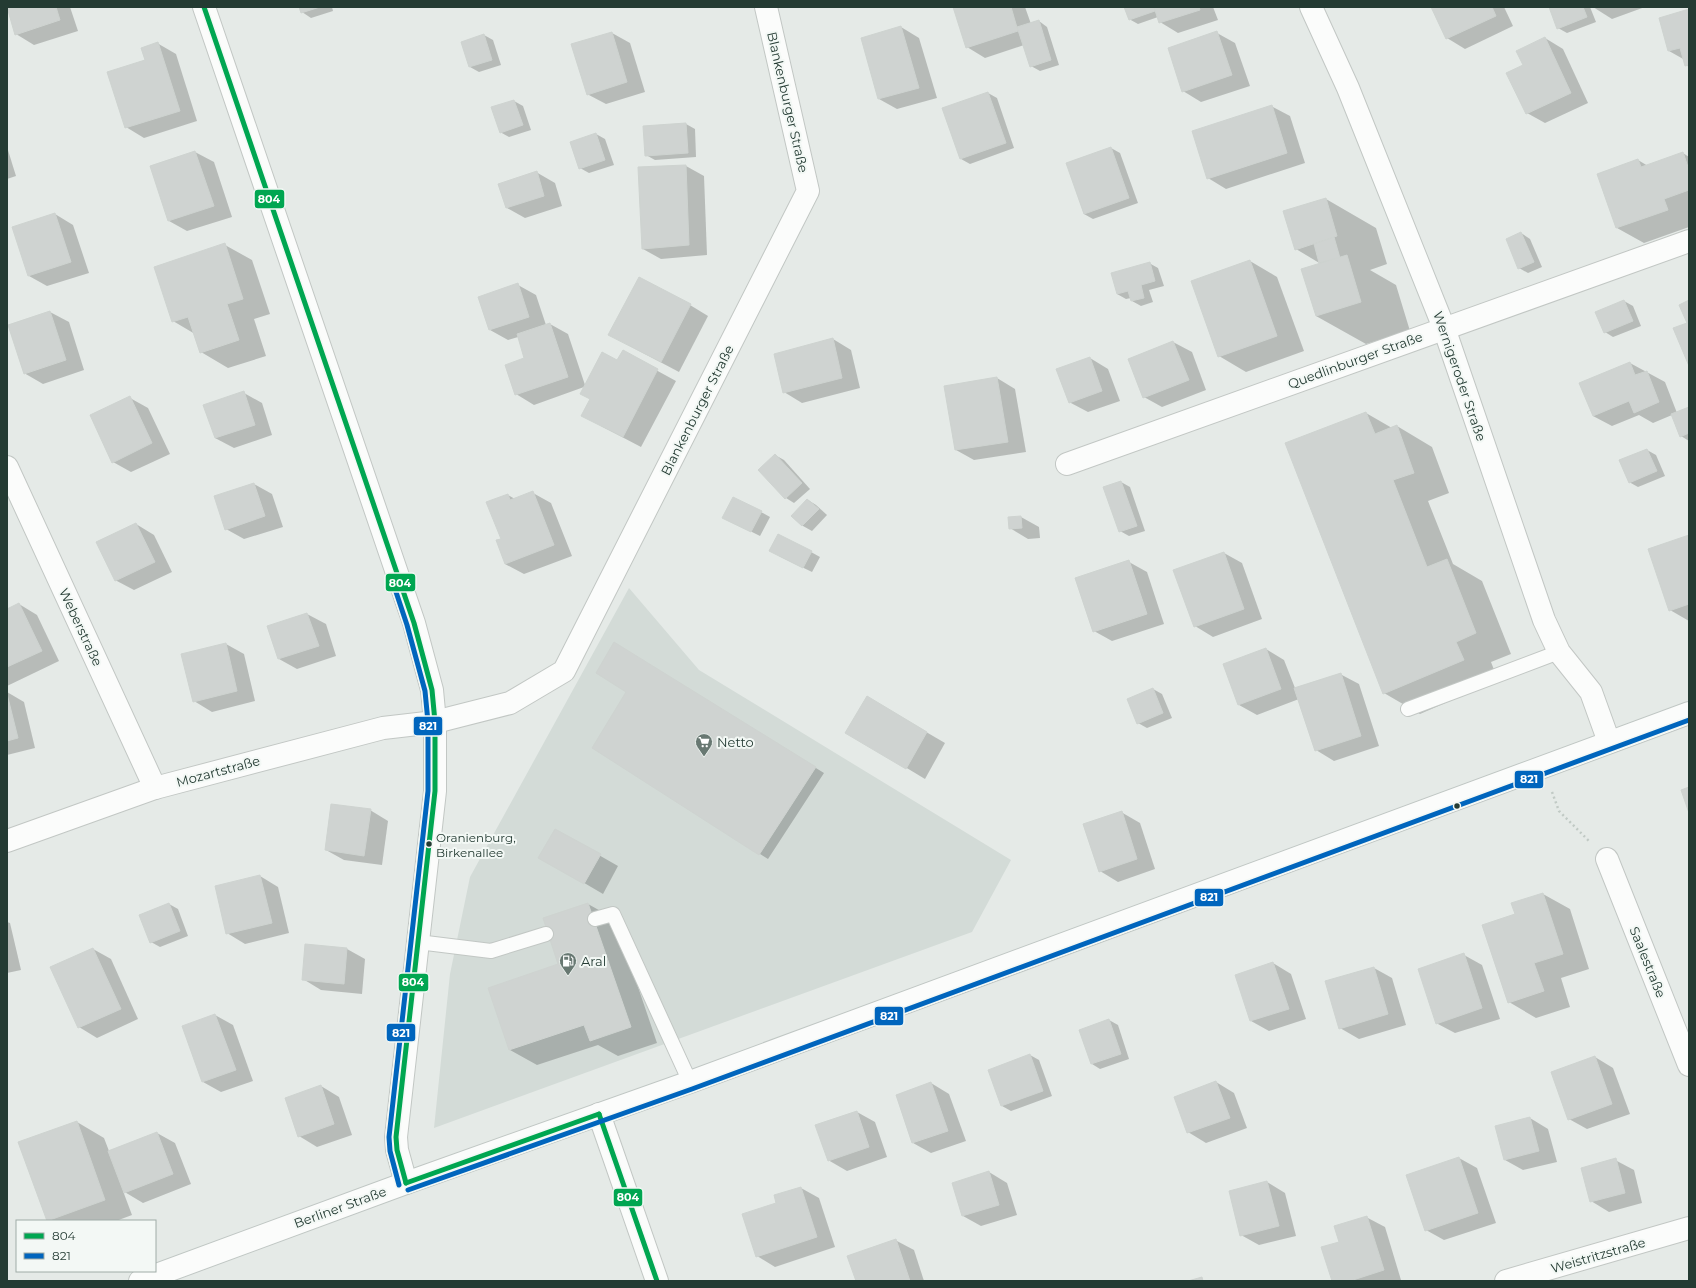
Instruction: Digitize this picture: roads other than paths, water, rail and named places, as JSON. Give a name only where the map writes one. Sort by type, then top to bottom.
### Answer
[{"type":"street","points":[[204,7],[414,623],[432,690],[435,722],[435,791],[396,1137],[396,1150],[406,1183]]},
{"type":"street","name":"Blankenburger Straße","points":[[435,722],[510,703],[564,671],[808,191],[766,7]]},
{"type":"street","name":"Wernigeroder Straße","points":[[1310,7],[1348,88],[1444,328],[1544,620],[1559,652],[1591,692],[1609,742]]},
{"type":"street","name":"Quedlinburger Straße","points":[[1067,464],[1689,241]]},
{"type":"street","name":"Weberstraße","points":[[7,467],[155,788]]},
{"type":"street","name":"Berliner Straße","points":[[140,1281],[406,1183],[690,1082],[1689,713]]},
{"type":"street","name":"Mozartstraße","points":[[7,841],[155,788],[383,728],[435,722]]},
{"type":"street","name":"Saalestraße","points":[[1607,859],[1689,1065]]},
{"type":"street","points":[[599,1114],[657,1281]]},
{"type":"street","name":"Weistritzstraße","points":[[1506,1281],[1689,1228]]},
{"type":"lane","points":[[1408,709],[1559,652]]},
{"type":"lane","points":[[595,919],[613,914],[690,1082]]},
{"type":"lane","points":[[418,942],[491,951],[546,934]]},
{"type":"place","name":"Netto","points":[[704,757]]},
{"type":"place","name":"Oranienburg, Birkenallee","points":[[429,844]]},
{"type":"place","name":"Aral","points":[[568,976]]}]
